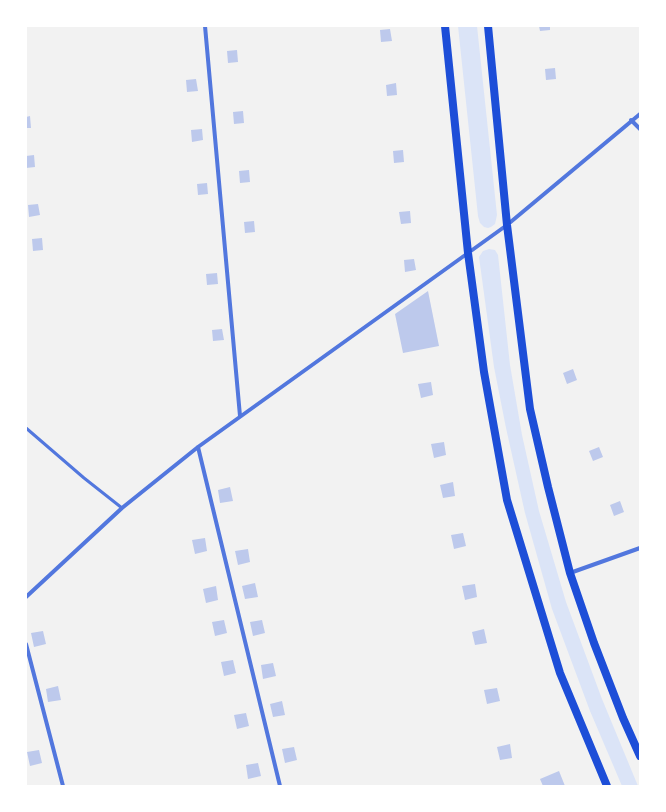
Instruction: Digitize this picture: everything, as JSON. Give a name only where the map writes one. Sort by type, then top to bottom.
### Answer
[{"type":"main road","points":[[445,26],[468,253],[484,372],[507,500],[560,673],[607,786]]},
{"type":"main road","points":[[488,26],[507,225],[530,408],[570,573],[623,718],[640,756]]},
{"type":"street","points":[[205,26],[240,416]]},
{"type":"street","points":[[26,597],[122,508],[198,448],[240,416],[507,225],[640,114]]},
{"type":"street","points":[[631,120],[640,129]]},
{"type":"street","points":[[198,448],[280,786]]},
{"type":"street","points":[[570,573],[640,548]]},
{"type":"street","points":[[26,644],[63,786]]},
{"type":"lane","points":[[26,428],[84,478],[122,508]]},
{"type":"shaded area","points":[[458,26],[477,26],[497,215],[495,224],[488,228],[484,227],[480,223],[478,216]]},
{"type":"shaded area","points":[[489,249],[495,250],[498,255],[510,365],[522,435],[539,511],[566,602],[602,699],[638,786],[622,786],[590,711],[552,609],[525,513],[494,367],[479,257],[483,251]]},
{"type":"building","points":[[539,26],[550,26],[550,30],[540,31]]},
{"type":"building","points":[[390,29],[392,41],[381,42],[380,30]]},
{"type":"building","points":[[237,50],[238,62],[228,63],[227,51]]},
{"type":"building","points":[[555,68],[556,79],[546,80],[545,69]]},
{"type":"building","points":[[196,79],[198,91],[187,92],[186,80]]},
{"type":"building","points":[[396,83],[397,95],[387,96],[386,85]]},
{"type":"building","points":[[243,111],[244,123],[234,124],[233,112]]},
{"type":"building","points":[[30,116],[31,128],[26,128],[26,117]]},
{"type":"building","points":[[202,129],[203,140],[192,142],[191,130]]},
{"type":"building","points":[[403,150],[404,162],[394,163],[393,151]]},
{"type":"building","points":[[34,155],[35,167],[26,168],[26,156]]},
{"type":"building","points":[[249,170],[250,182],[240,183],[239,171]]},
{"type":"building","points":[[207,183],[208,194],[198,195],[197,184]]},
{"type":"building","points":[[38,204],[40,215],[29,217],[28,205]]},
{"type":"building","points":[[410,211],[411,223],[401,224],[399,212]]},
{"type":"building","points":[[254,221],[255,232],[245,233],[244,222]]},
{"type":"building","points":[[42,238],[43,250],[33,251],[32,239]]},
{"type":"building","points":[[414,259],[416,270],[405,272],[404,260]]},
{"type":"building","points":[[217,273],[218,284],[207,285],[206,274]]},
{"type":"building","points":[[428,291],[439,346],[403,353],[395,314]]},
{"type":"building","points":[[222,329],[224,340],[213,341],[212,330]]},
{"type":"building","points":[[573,369],[577,380],[567,384],[563,373]]},
{"type":"building","points":[[431,382],[433,395],[421,398],[418,384]]},
{"type":"building","points":[[444,442],[446,455],[434,458],[431,444]]},
{"type":"building","points":[[599,447],[603,457],[593,461],[589,451]]},
{"type":"building","points":[[453,482],[455,496],[443,498],[440,485]]},
{"type":"building","points":[[230,487],[233,501],[220,503],[218,490]]},
{"type":"building","points":[[620,501],[624,512],[614,516],[610,505]]},
{"type":"building","points":[[463,533],[466,546],[454,549],[451,535]]},
{"type":"building","points":[[205,538],[207,551],[195,554],[192,540]]},
{"type":"building","points":[[248,549],[250,562],[238,565],[235,551]]},
{"type":"building","points":[[255,583],[258,597],[245,599],[242,586]]},
{"type":"building","points":[[475,584],[477,597],[465,600],[462,586]]},
{"type":"building","points":[[216,586],[218,600],[206,603],[203,589]]},
{"type":"building","points":[[224,620],[227,633],[215,636],[212,622]]},
{"type":"building","points":[[262,620],[265,633],[253,636],[250,622]]},
{"type":"building","points":[[484,629],[487,643],[475,645],[472,632]]},
{"type":"building","points":[[43,631],[46,644],[34,647],[31,633]]},
{"type":"building","points":[[233,660],[236,673],[224,676],[221,662]]},
{"type":"building","points":[[273,663],[276,676],[263,679],[261,665]]},
{"type":"building","points":[[58,686],[61,700],[48,702],[46,689]]},
{"type":"building","points":[[497,688],[500,701],[487,704],[484,690]]},
{"type":"building","points":[[282,701],[285,715],[273,717],[270,704]]},
{"type":"building","points":[[246,713],[249,726],[237,729],[234,715]]},
{"type":"building","points":[[510,744],[512,758],[500,760],[497,747]]},
{"type":"building","points":[[294,747],[297,760],[285,763],[282,749]]},
{"type":"building","points":[[39,750],[42,763],[30,766],[27,752]]},
{"type":"building","points":[[258,763],[261,776],[248,779],[246,765]]},
{"type":"building","points":[[559,771],[565,786],[543,786],[540,779]]}]
